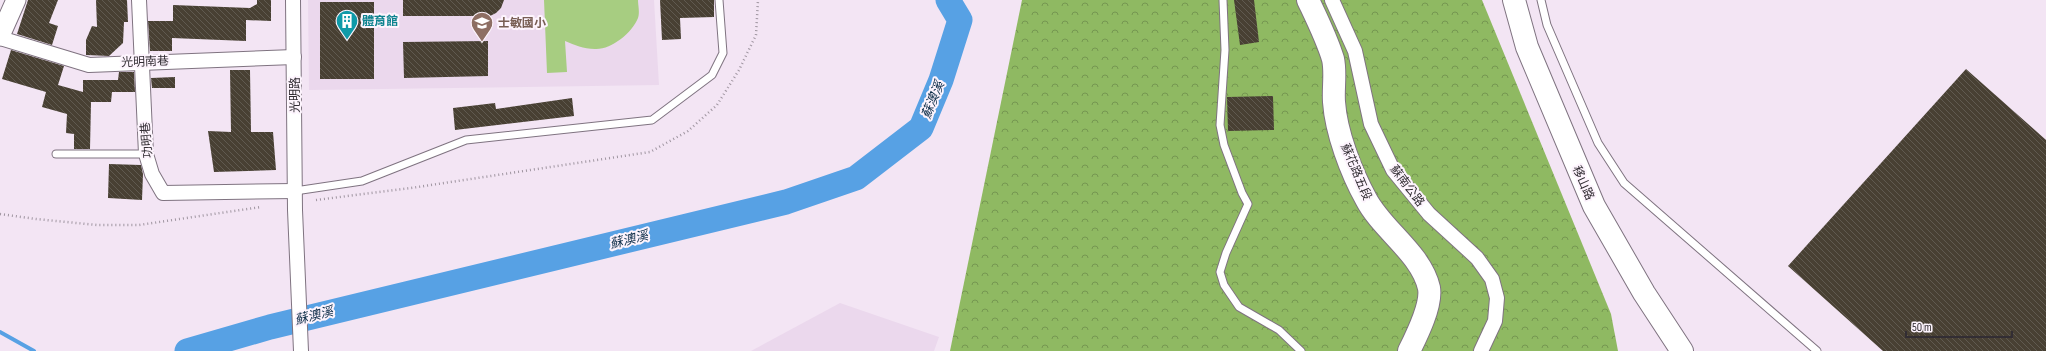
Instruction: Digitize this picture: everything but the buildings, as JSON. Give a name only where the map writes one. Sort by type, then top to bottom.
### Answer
[{"type":"main road","name":"蘇花路五段","points":[[1308,0],[1333,61],[1336,121],[1347,154],[1366,200],[1423,271],[1428,287],[1430,295],[1428,305],[1410,351]]},
{"type":"main road","name":"移山路","points":[[1514,0],[1527,47],[1594,206],[1644,293],[1682,351]]},
{"type":"street","points":[[0,37],[16,0]]},
{"type":"street","name":"功明巷","points":[[138,0],[143,62],[146,154],[152,174],[163,193],[295,191]]},
{"type":"street","name":"光明路","points":[[293,0],[295,210],[301,351]]},
{"type":"street","name":"蘇南公路","points":[[1332,0],[1355,52],[1371,124],[1393,170],[1429,214],[1477,258],[1492,279],[1497,298],[1495,321],[1481,351]]},
{"type":"street","name":"光明南巷","points":[[0,37],[89,65],[294,57]]},
{"type":"lane","points":[[295,191],[362,180],[466,140],[652,120],[712,75],[722,53],[719,0]]},
{"type":"lane","points":[[1223,0],[1225,50],[1220,125],[1224,145],[1242,193],[1248,204],[1226,253],[1220,272],[1224,285],[1239,307],[1279,330],[1300,351]]},
{"type":"lane","points":[[1541,0],[1547,25],[1598,143],[1624,183],[1817,351]]},
{"type":"lane","points":[[56,154],[146,154]]},
{"type":"shaded area","name":"士敏國小","points":[[308,0],[654,0],[659,85],[309,90]]},
{"type":"shaded area","points":[[840,303],[939,337],[934,351],[751,351]]},
{"type":"green space","points":[[544,0],[638,0],[639,16],[635,24],[626,35],[608,47],[601,49],[587,48],[565,41],[567,72],[547,73]]},
{"type":"green space","points":[[1022,0],[1482,0],[1611,314],[1618,351],[950,351]]},
{"type":"waterway","name":"蘇澳溪","points":[[187,351],[270,327],[786,202],[856,178],[921,128],[941,80],[960,20],[948,0]]},
{"type":"waterway","points":[[0,332],[34,351]]},
{"type":"place","name":"體育館","points":[[347,40]]},
{"type":"place","name":"士敏國小","points":[[482,42]]}]
